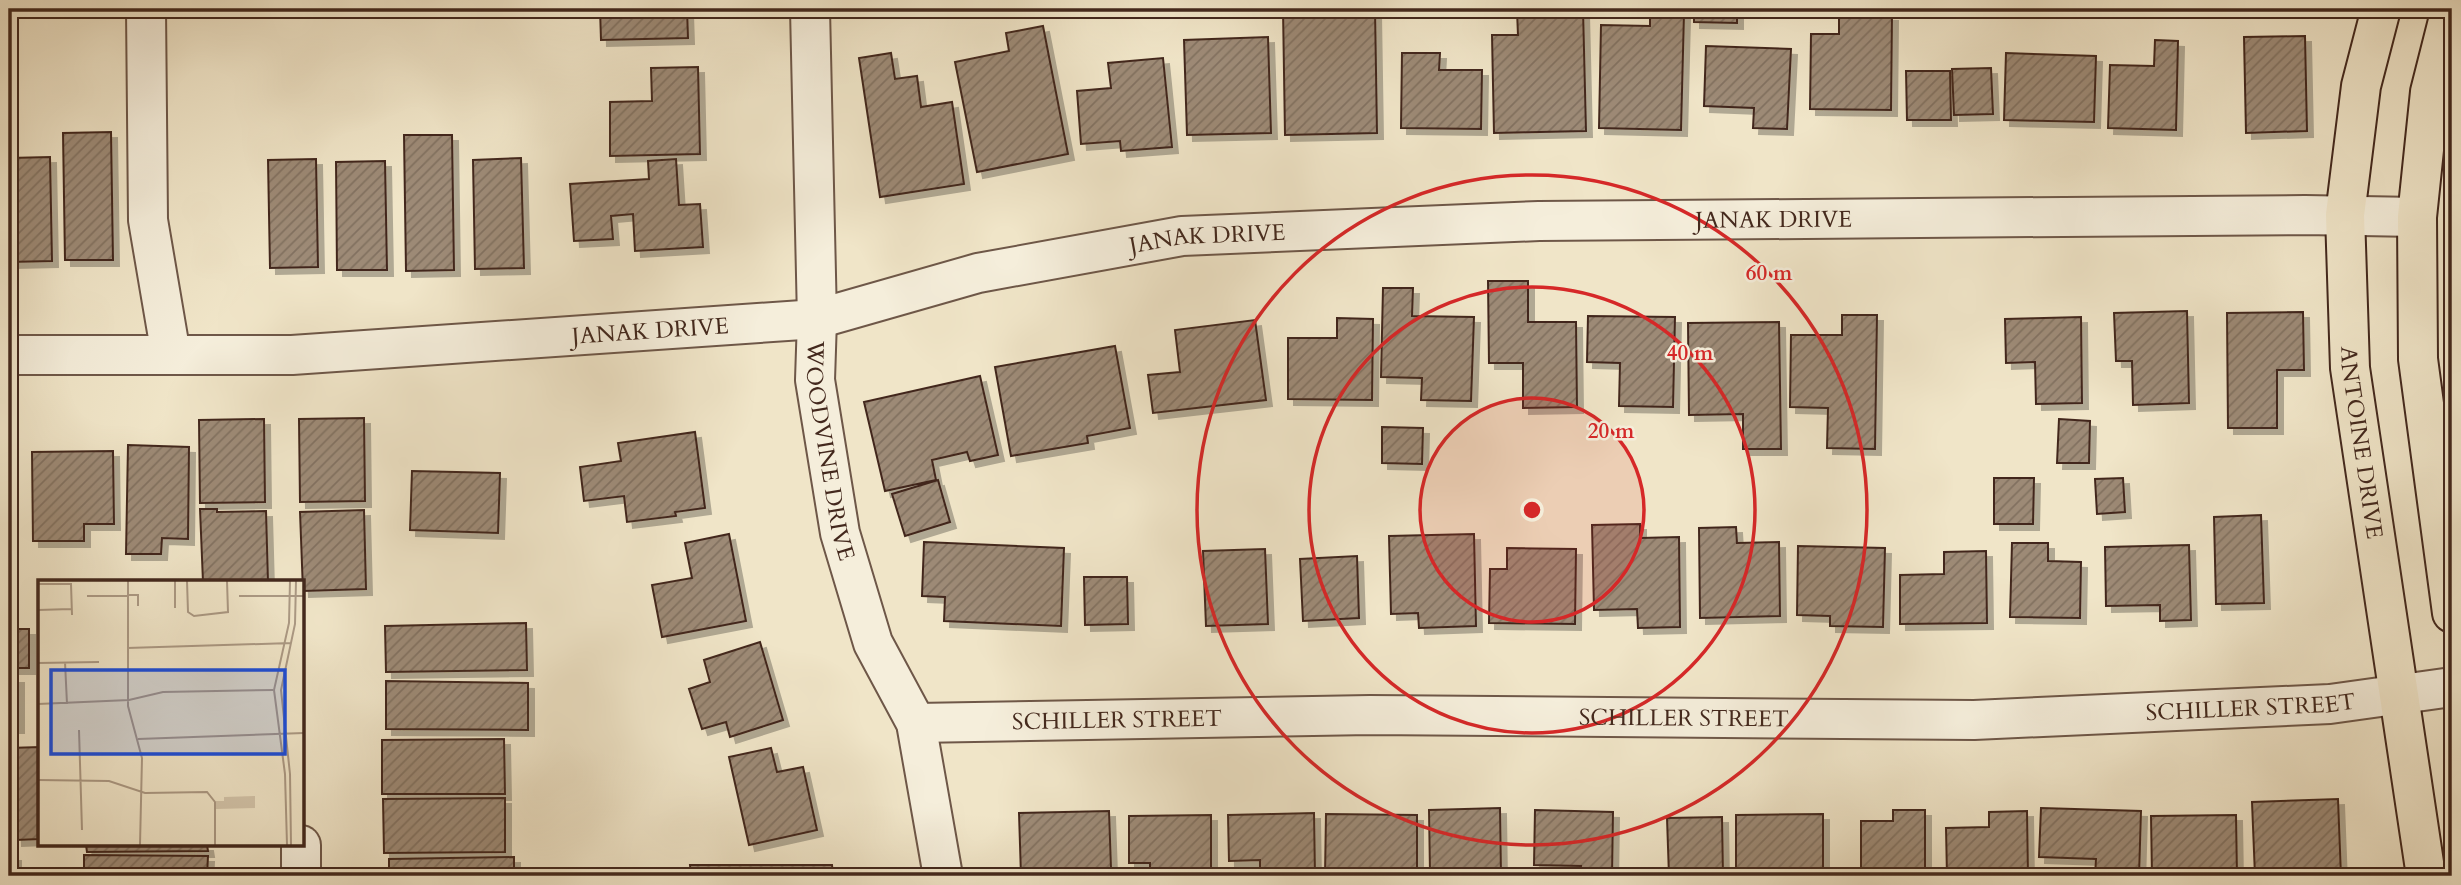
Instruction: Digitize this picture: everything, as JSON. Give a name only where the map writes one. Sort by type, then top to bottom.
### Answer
[{"type":"main road","name":"ANTOINE DRIVE","points":[[2382,9],[2361,86],[2345,215],[2350,368],[2426,876]]},
{"type":"main road","points":[[2451,9],[2430,92],[2417,217],[2418,359],[2452,613]]},
{"type":"street","points":[[146,9],[148,220],[171,355]]},
{"type":"street","name":"WOODVINE DRIVE","points":[[810,9],[817,319],[815,380],[840,533],[873,643],[916,723],[943,876]]},
{"type":"street","name":"JANAK DRIVE","points":[[9,355],[292,355],[817,319],[978,273],[1182,236],[1539,221],[2345,215],[2417,217]]},
{"type":"street","name":"SCHILLER STREET","points":[[916,723],[1370,715],[1974,720],[2330,704],[2452,687]]},
{"type":"street","points":[[300,846],[301,876]]},
{"type":"building","points":[[600,9],[687,9],[688,38],[601,40]]},
{"type":"building","points":[[1283,9],[1375,9],[1377,133],[1285,135]]},
{"type":"building","points":[[1583,9],[1586,131],[1494,133],[1492,35],[1518,35],[1517,11]]},
{"type":"building","points":[[1694,9],[1737,9],[1737,23],[1694,22]]},
{"type":"building","points":[[1650,12],[1684,13],[1681,130],[1599,128],[1601,25],[1650,26]]},
{"type":"building","points":[[1839,14],[1892,15],[1891,110],[1810,109],[1811,34],[1839,34]]},
{"type":"building","points":[[1043,26],[1068,154],[977,172],[955,62],[1009,51],[1006,33]]},
{"type":"building","points":[[2305,36],[2307,131],[2246,133],[2244,37]]},
{"type":"building","points":[[1268,37],[1271,133],[1187,135],[1184,40]]},
{"type":"building","points":[[2155,40],[2178,41],[2176,130],[2108,128],[2110,65],[2154,66]]},
{"type":"building","points":[[1706,46],[1791,49],[1787,129],[1753,128],[1754,108],[1704,106]]},
{"type":"building","points":[[891,53],[895,79],[917,76],[921,107],[952,102],[964,184],[880,197],[859,58]]},
{"type":"building","points":[[1402,53],[1440,53],[1439,70],[1482,70],[1481,129],[1401,128]]},
{"type":"building","points":[[2006,53],[2096,56],[2094,122],[2004,120]]},
{"type":"building","points":[[1163,58],[1172,147],[1121,151],[1120,141],[1081,144],[1077,91],[1111,88],[1108,63]]},
{"type":"building","points":[[698,67],[700,154],[610,156],[610,102],[652,101],[651,68]]},
{"type":"building","points":[[1991,68],[1993,114],[1954,115],[1952,69]]},
{"type":"building","points":[[1906,71],[1950,71],[1951,120],[1907,120]]},
{"type":"building","points":[[111,132],[113,260],[65,260],[63,133]]},
{"type":"building","points":[[404,135],[452,135],[454,270],[406,271]]},
{"type":"building","points":[[50,157],[52,261],[9,262],[9,158]]},
{"type":"building","points":[[521,158],[524,268],[475,269],[473,160]]},
{"type":"building","points":[[316,159],[318,267],[270,268],[268,160]]},
{"type":"building","points":[[676,159],[679,205],[700,204],[703,247],[635,251],[633,214],[611,216],[613,239],[574,241],[570,184],[649,179],[648,161]]},
{"type":"building","points":[[385,161],[387,270],[337,270],[336,162]]},
{"type":"building","points":[[1488,281],[1528,281],[1528,322],[1576,322],[1577,407],[1523,408],[1523,363],[1489,363]]},
{"type":"building","points":[[1383,288],[1413,288],[1412,316],[1474,317],[1471,401],[1421,400],[1422,378],[1381,377]]},
{"type":"building","points":[[2187,311],[2189,403],[2133,405],[2132,361],[2116,361],[2114,313]]},
{"type":"building","points":[[2303,312],[2304,370],[2277,370],[2277,428],[2228,428],[2227,313]]},
{"type":"building","points":[[1842,315],[1877,315],[1875,449],[1827,448],[1828,408],[1790,407],[1791,335],[1842,335]]},
{"type":"building","points":[[1588,316],[1675,317],[1673,407],[1619,406],[1620,363],[1587,362]]},
{"type":"building","points":[[2081,317],[2082,403],[2036,404],[2035,362],[2006,363],[2005,319]]},
{"type":"building","points":[[1337,318],[1373,319],[1372,400],[1288,399],[1288,338],[1337,338]]},
{"type":"building","points":[[1255,320],[1266,400],[1153,413],[1148,375],[1180,372],[1175,330]]},
{"type":"building","points":[[1779,322],[1781,449],[1743,449],[1743,414],[1689,415],[1688,323]]},
{"type":"building","points":[[1115,346],[1130,428],[1087,436],[1088,443],[1011,456],[995,367]]},
{"type":"building","points":[[980,376],[998,455],[970,461],[967,452],[932,460],[936,480],[885,491],[864,402]]},
{"type":"building","points":[[364,418],[365,501],[300,502],[299,419]]},
{"type":"building","points":[[264,419],[265,502],[200,503],[199,420]]},
{"type":"building","points":[[2059,419],[2090,421],[2089,463],[2057,463]]},
{"type":"building","points":[[1382,427],[1423,428],[1422,464],[1382,463]]},
{"type":"building","points":[[695,432],[705,508],[675,512],[676,516],[627,522],[624,496],[584,501],[580,467],[621,461],[618,443]]},
{"type":"building","points":[[128,445],[189,447],[188,539],[162,538],[161,554],[126,554]]},
{"type":"building","points":[[113,451],[114,524],[84,524],[84,541],[33,541],[32,452]]},
{"type":"building","points":[[412,471],[500,473],[498,533],[410,530]]},
{"type":"building","points":[[1994,478],[2034,478],[2033,524],[1994,524]]},
{"type":"building","points":[[2123,478],[2125,512],[2097,514],[2095,479]]},
{"type":"building","points":[[938,480],[950,522],[905,536],[892,494]]},
{"type":"building","points":[[200,509],[217,509],[217,512],[266,511],[268,580],[203,580]]},
{"type":"building","points":[[364,510],[366,589],[304,591],[300,512]]},
{"type":"building","points":[[2261,515],[2264,603],[2216,604],[2214,517]]},
{"type":"building","points":[[1640,524],[1640,538],[1679,537],[1680,627],[1638,628],[1637,609],[1594,610],[1592,525]]},
{"type":"building","points":[[1736,527],[1737,543],[1779,542],[1780,616],[1700,618],[1699,528]]},
{"type":"building","points":[[729,534],[746,621],[662,637],[652,585],[692,578],[685,543]]},
{"type":"building","points":[[1474,534],[1476,626],[1419,628],[1418,613],[1391,614],[1389,536]]},
{"type":"building","points":[[924,542],[1064,548],[1061,626],[944,621],[945,597],[922,596]]},
{"type":"building","points":[[2012,543],[2048,543],[2048,561],[2081,562],[2080,618],[2010,617]]},
{"type":"building","points":[[2189,545],[2191,620],[2160,621],[2160,605],[2106,606],[2105,547]]},
{"type":"building","points":[[1798,546],[1885,548],[1883,627],[1830,626],[1830,616],[1797,615]]},
{"type":"building","points":[[1507,548],[1576,549],[1575,624],[1489,623],[1490,569],[1507,569]]},
{"type":"building","points":[[1265,549],[1268,624],[1206,626],[1203,551]]},
{"type":"building","points":[[1986,551],[1987,623],[1900,624],[1900,575],[1944,574],[1944,552]]},
{"type":"building","points":[[1357,556],[1359,618],[1303,621],[1300,559]]},
{"type":"building","points":[[1084,577],[1127,577],[1128,624],[1085,625]]},
{"type":"building","points":[[526,623],[527,670],[386,672],[385,626]]},
{"type":"building","points":[[9,629],[29,629],[29,668],[9,668]]},
{"type":"building","points":[[760,642],[783,720],[730,737],[726,722],[702,729],[689,689],[710,682],[704,660]]},
{"type":"building","points":[[9,677],[18,677],[18,727],[9,727]]},
{"type":"building","points":[[386,681],[528,683],[528,730],[386,729]]},
{"type":"building","points":[[504,739],[505,794],[382,794],[382,740]]},
{"type":"building","points":[[38,747],[38,839],[16,840],[15,816],[9,816],[9,748]]},
{"type":"building","points":[[771,748],[777,772],[803,767],[817,830],[749,845],[729,757]]},
{"type":"building","points":[[505,798],[505,852],[384,853],[383,799]]},
{"type":"building","points":[[2338,799],[2341,876],[2255,876],[2252,802]]},
{"type":"building","points":[[1500,808],[1501,876],[1473,876],[1473,872],[1430,873],[1429,810]]},
{"type":"building","points":[[2041,808],[2141,811],[2139,876],[2095,876],[2096,859],[2039,857]]},
{"type":"building","points":[[1535,810],[1613,812],[1612,876],[1580,876],[1581,866],[1534,865]]},
{"type":"building","points":[[1893,810],[1925,810],[1925,876],[1861,876],[1861,821],[1893,821]]},
{"type":"building","points":[[1109,811],[1111,868],[1091,869],[1091,876],[1021,876],[1019,813]]},
{"type":"building","points":[[2027,811],[2028,876],[1947,876],[1946,828],[1989,827],[1989,812]]},
{"type":"building","points":[[1314,813],[1315,876],[1260,876],[1260,860],[1229,861],[1228,815]]},
{"type":"building","points":[[1326,814],[1417,815],[1417,876],[1325,876]]},
{"type":"building","points":[[1823,814],[1823,876],[1736,876],[1736,815]]},
{"type":"building","points":[[1211,815],[1211,876],[1150,876],[1150,863],[1129,863],[1129,816]]},
{"type":"building","points":[[2236,815],[2237,876],[2152,876],[2151,816]]},
{"type":"building","points":[[1722,817],[1723,876],[1669,876],[1667,818]]},
{"type":"building","points":[[86,846],[207,846],[208,851],[87,852]]},
{"type":"building","points":[[9,855],[15,855],[15,876],[9,876]]},
{"type":"building","points":[[84,855],[208,856],[207,876],[84,876]]},
{"type":"building","points":[[514,857],[514,876],[389,876],[389,859]]},
{"type":"building","points":[[690,865],[832,865],[833,876],[691,876]]}]
